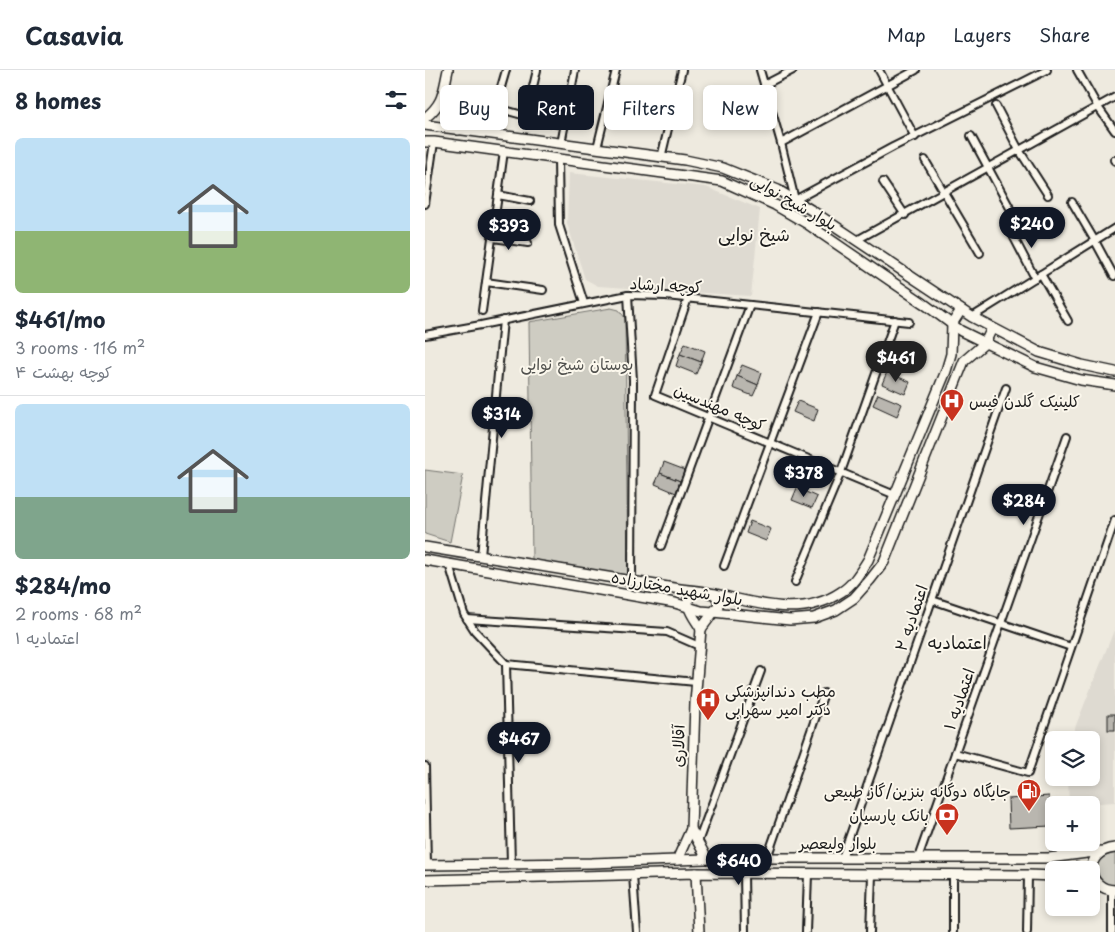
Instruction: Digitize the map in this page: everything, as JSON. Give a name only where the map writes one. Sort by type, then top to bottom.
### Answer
[{"type":"main road","points":[[444,85],[447,70]]},
{"type":"main road","points":[[425,118],[435,110],[440,102]]},
{"type":"main road","name":"بلوار شیخ نوایی","points":[[425,125],[440,127]]},
{"type":"main road","name":"بلوار شیخ نوایی","points":[[458,130],[597,148],[723,168],[751,178],[795,200],[991,328],[1039,352],[1082,365],[1115,372]]},
{"type":"main road","name":"بلوار شیخ نوایی","points":[[430,142],[722,181],[775,205],[806,223],[961,331],[1035,367],[1081,380],[1115,386]]},
{"type":"main road","points":[[952,324],[961,310]]},
{"type":"main road","name":"بلوار شهید مختارزاده","points":[[425,547],[715,594],[742,601],[790,607],[810,606],[843,592],[857,577],[868,560],[946,371],[951,354],[952,324]]},
{"type":"main road","name":"بلوار شهید مختارزاده","points":[[425,560],[675,603],[713,612],[790,620],[814,618],[836,610],[854,598],[883,562],[964,361],[985,343],[991,328]]},
{"type":"main road","points":[[694,591],[687,598],[689,607],[701,629],[719,602],[715,594]]},
{"type":"main road","name":"آقالاری","points":[[691,829],[696,682],[701,629]]},
{"type":"main road","points":[[691,829],[707,859]]},
{"type":"main road","points":[[677,860],[691,829]]},
{"type":"main road","name":"بلوار ولیعصر","points":[[426,865],[767,858],[1049,858],[1115,848]]},
{"type":"main road","points":[[1102,851],[1094,860],[1092,867],[1095,879],[1110,890]]},
{"type":"main road","points":[[1081,854],[1086,861]]},
{"type":"main road","points":[[591,863],[591,877]]},
{"type":"main road","points":[[696,873],[699,932]]},
{"type":"main road","name":"بلوار ولیعصر","points":[[425,880],[696,873],[1045,876]]},
{"type":"street","points":[[502,85],[506,70]]},
{"type":"street","points":[[533,85],[537,70]]},
{"type":"street","points":[[572,85],[575,70]]},
{"type":"street","points":[[597,148],[616,70]]},
{"type":"street","points":[[661,158],[682,70]]},
{"type":"street","points":[[760,70],[764,85],[793,70]]},
{"type":"street","points":[[879,70],[915,137]]},
{"type":"street","points":[[781,144],[916,70]]},
{"type":"street","points":[[777,130],[795,200],[1034,73],[1047,70]]},
{"type":"street","points":[[1077,70],[1098,107],[1115,131]]},
{"type":"street","points":[[857,240],[1115,97]]},
{"type":"street","points":[[996,106],[1019,150],[1048,195]]},
{"type":"street","points":[[561,144],[564,130]]},
{"type":"street","points":[[971,136],[1010,208]]},
{"type":"street","points":[[425,204],[430,142]]},
{"type":"street","points":[[482,310],[504,152]]},
{"type":"street","points":[[558,159],[559,225],[584,303]]},
{"type":"street","points":[[925,160],[979,253]]},
{"type":"street","points":[[883,182],[905,215]]},
{"type":"street","points":[[498,195],[530,201]]},
{"type":"street","points":[[1072,202],[1114,276]]},
{"type":"street","points":[[972,317],[1115,228]]},
{"type":"street","points":[[1011,230],[1035,278]]},
{"type":"street","points":[[493,238],[528,243]]},
{"type":"street","points":[[1041,274],[1068,321]]},
{"type":"street","points":[[486,282],[543,290]]},
{"type":"street","points":[[629,295],[633,380],[632,582]]},
{"type":"street","name":"کوچه ارشاد","points":[[425,335],[479,326],[629,295],[688,298],[909,322]]},
{"type":"street","name":"کوچه مهندسین","points":[[688,298],[655,395],[895,495]]},
{"type":"street","points":[[661,546],[710,418],[750,305]]},
{"type":"street","points":[[724,566],[819,312]]},
{"type":"street","points":[[481,556],[503,320]]},
{"type":"street","points":[[795,582],[841,472],[895,320]]},
{"type":"street","name":"اعتمادیه ۲","points":[[842,858],[1006,388]]},
{"type":"street","name":"اعتمادیه ۱","points":[[918,858],[1067,436]]},
{"type":"street","points":[[955,753],[1028,773],[1115,520]]},
{"type":"street","points":[[449,564],[464,614],[475,631],[505,664],[511,864]]},
{"type":"street","points":[[932,600],[1071,647]]},
{"type":"street","points":[[467,619],[667,632],[699,646]]},
{"type":"street","points":[[505,664],[696,682]]},
{"type":"street","points":[[698,842],[761,671]]},
{"type":"street","points":[[767,858],[824,693]]},
{"type":"street","points":[[425,766],[426,865]]},
{"type":"street","points":[[744,874],[745,932]]},
{"type":"street","points":[[806,932],[807,874]]},
{"type":"street","points":[[870,932],[872,874]]},
{"type":"street","points":[[953,874],[953,932]]},
{"type":"street","points":[[633,875],[637,932]]},
{"type":"street","points":[[1027,932],[1028,875]]},
{"type":"street","points":[[1110,890],[1112,932]]},
{"type":"shaded area","points":[[569,173],[706,187],[760,209],[751,296],[598,286],[585,279],[567,223]]},
{"type":"shaded area","points":[[1115,628],[1115,802],[1100,803],[1100,796],[1069,796],[1068,786],[1100,786],[1100,731],[1074,731]]},
{"type":"green space","name":"بوستان شیخ نوایی","points":[[611,308],[619,310],[625,318],[628,577],[532,560],[529,322]]},
{"type":"green space","points":[[425,470],[463,475],[450,542],[425,534]]},
{"type":"green space","points":[[1115,853],[1115,886],[1109,885],[1100,878],[1101,857]]},
{"type":"building","points":[[685,343],[705,351],[701,362],[680,354]]},
{"type":"building","points":[[680,354],[701,362],[696,374],[676,366]]},
{"type":"building","points":[[742,365],[762,373],[758,385],[737,376]]},
{"type":"building","points":[[887,372],[910,382],[905,394],[882,384]]},
{"type":"building","points":[[737,376],[758,385],[753,396],[733,388]]},
{"type":"building","points":[[878,394],[902,404],[897,416],[873,405]]},
{"type":"building","points":[[798,401],[818,409],[814,421],[793,412]]},
{"type":"building","points":[[664,462],[685,470],[680,481],[660,473]]},
{"type":"building","points":[[660,473],[680,481],[676,493],[655,484]]},
{"type":"building","points":[[797,488],[817,497],[812,508],[792,500]]},
{"type":"building","points":[[750,521],[771,529],[766,541],[746,533]]},
{"type":"building","points":[[1108,714],[1115,714],[1115,730],[1108,730]]},
{"type":"building","name":"جایگاه دوگانه بنزین/گاز طبیعی","points":[[1045,796],[1045,826],[1009,828],[1008,799]]},
{"type":"place","name":"کلینیک گلدن فیس","points":[[952,422]]},
{"type":"place","name":"مطب دندانپزشکی دکتر امیر سهرابی","points":[[708,721]]},
{"type":"place","name":"جایگاه دوگانه بنزین/گاز طبیعی","points":[[1029,812]]},
{"type":"place","name":"بانک پارسیان","points":[[947,836]]},
{"type":"district","name":"شیخ نوایی","points":[[754,235]]},
{"type":"district","name":"اعتمادیه","points":[[957,643]]}]
